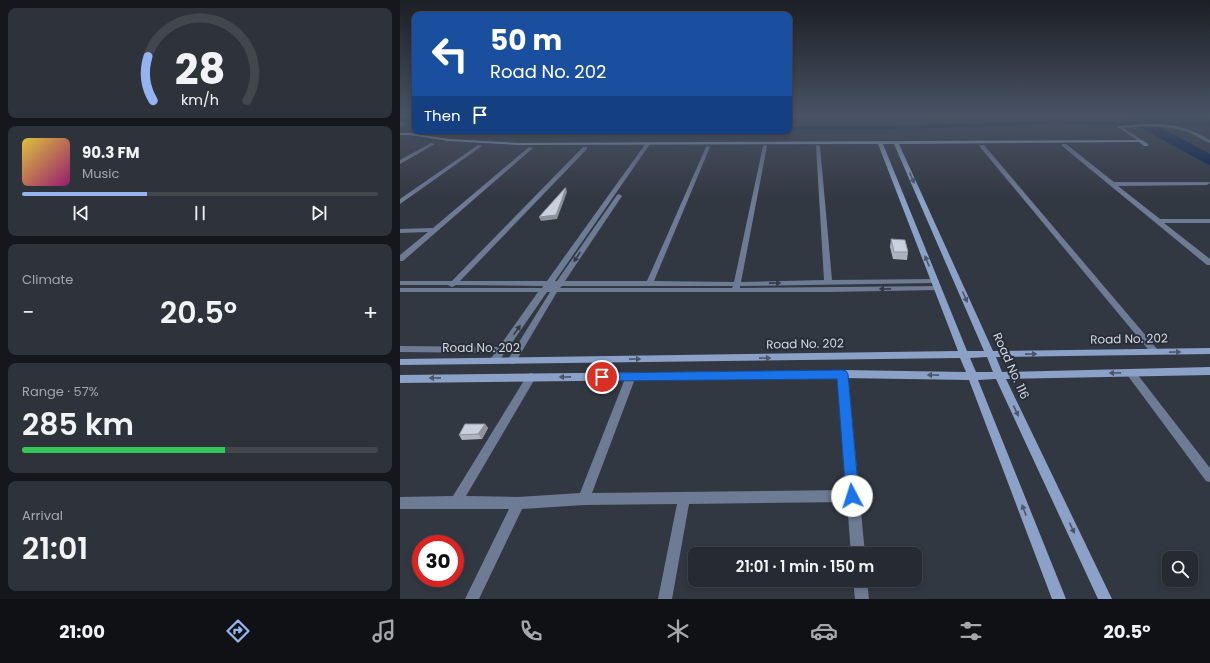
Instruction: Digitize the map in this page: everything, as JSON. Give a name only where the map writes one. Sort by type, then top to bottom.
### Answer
[{"type":"street","points":[[400,162],[433,144],[531,148],[585,148],[815,144]]},
{"type":"street","points":[[497,144],[708,147],[900,144]]},
{"type":"street","points":[[880,144],[937,284],[1059,599]]},
{"type":"street","points":[[896,144],[982,146],[1146,145],[1144,144]]},
{"type":"street","name":"Road No. 116","points":[[896,144],[991,354],[999,375],[1105,599]]},
{"type":"street","points":[[737,287],[762,145]]},
{"type":"street","points":[[1064,145],[1210,263]]},
{"type":"street","points":[[400,202],[480,146]]},
{"type":"street","points":[[494,361],[553,286],[650,146]]},
{"type":"street","points":[[818,146],[828,282]]},
{"type":"street","points":[[982,146],[1155,352]]},
{"type":"street","points":[[650,283],[708,147]]},
{"type":"street","points":[[400,259],[531,148]]},
{"type":"street","points":[[448,290],[585,148]]},
{"type":"street","points":[[1112,184],[1207,183]]},
{"type":"street","points":[[1158,221],[1210,221]]},
{"type":"street","points":[[400,230],[434,230]]},
{"type":"street","points":[[400,290],[448,290],[650,283],[737,287],[828,282],[937,284]]},
{"type":"street","points":[[400,283],[737,287],[937,284]]},
{"type":"street","points":[[512,361],[553,286]]},
{"type":"street","points":[[400,349],[518,350]]},
{"type":"street","name":"Road No. 202","points":[[400,362],[1210,351]]},
{"type":"street","points":[[400,379],[843,374],[972,376],[1210,371]]},
{"type":"street","points":[[1131,373],[1210,477]]},
{"type":"street","points":[[843,374],[857,547]]},
{"type":"street","points":[[584,499],[631,376]]},
{"type":"street","points":[[456,502],[531,377]]},
{"type":"street","points":[[400,503],[518,503],[584,499],[852,496]]},
{"type":"street","points":[[665,599],[684,499]]},
{"type":"street","points":[[472,599],[518,503]]},
{"type":"street","points":[[861,587],[862,599]]},
{"type":"building","points":[[565,188],[556,215],[539,217]]},
{"type":"building","points":[[891,239],[905,240],[908,252],[894,252]]},
{"type":"building","points":[[465,424],[485,424],[478,434],[459,435]]},
{"type":"waterway","points":[[1180,144],[1210,160]]},
{"type":"route","points":[[602,377],[843,374],[852,496]]}]
